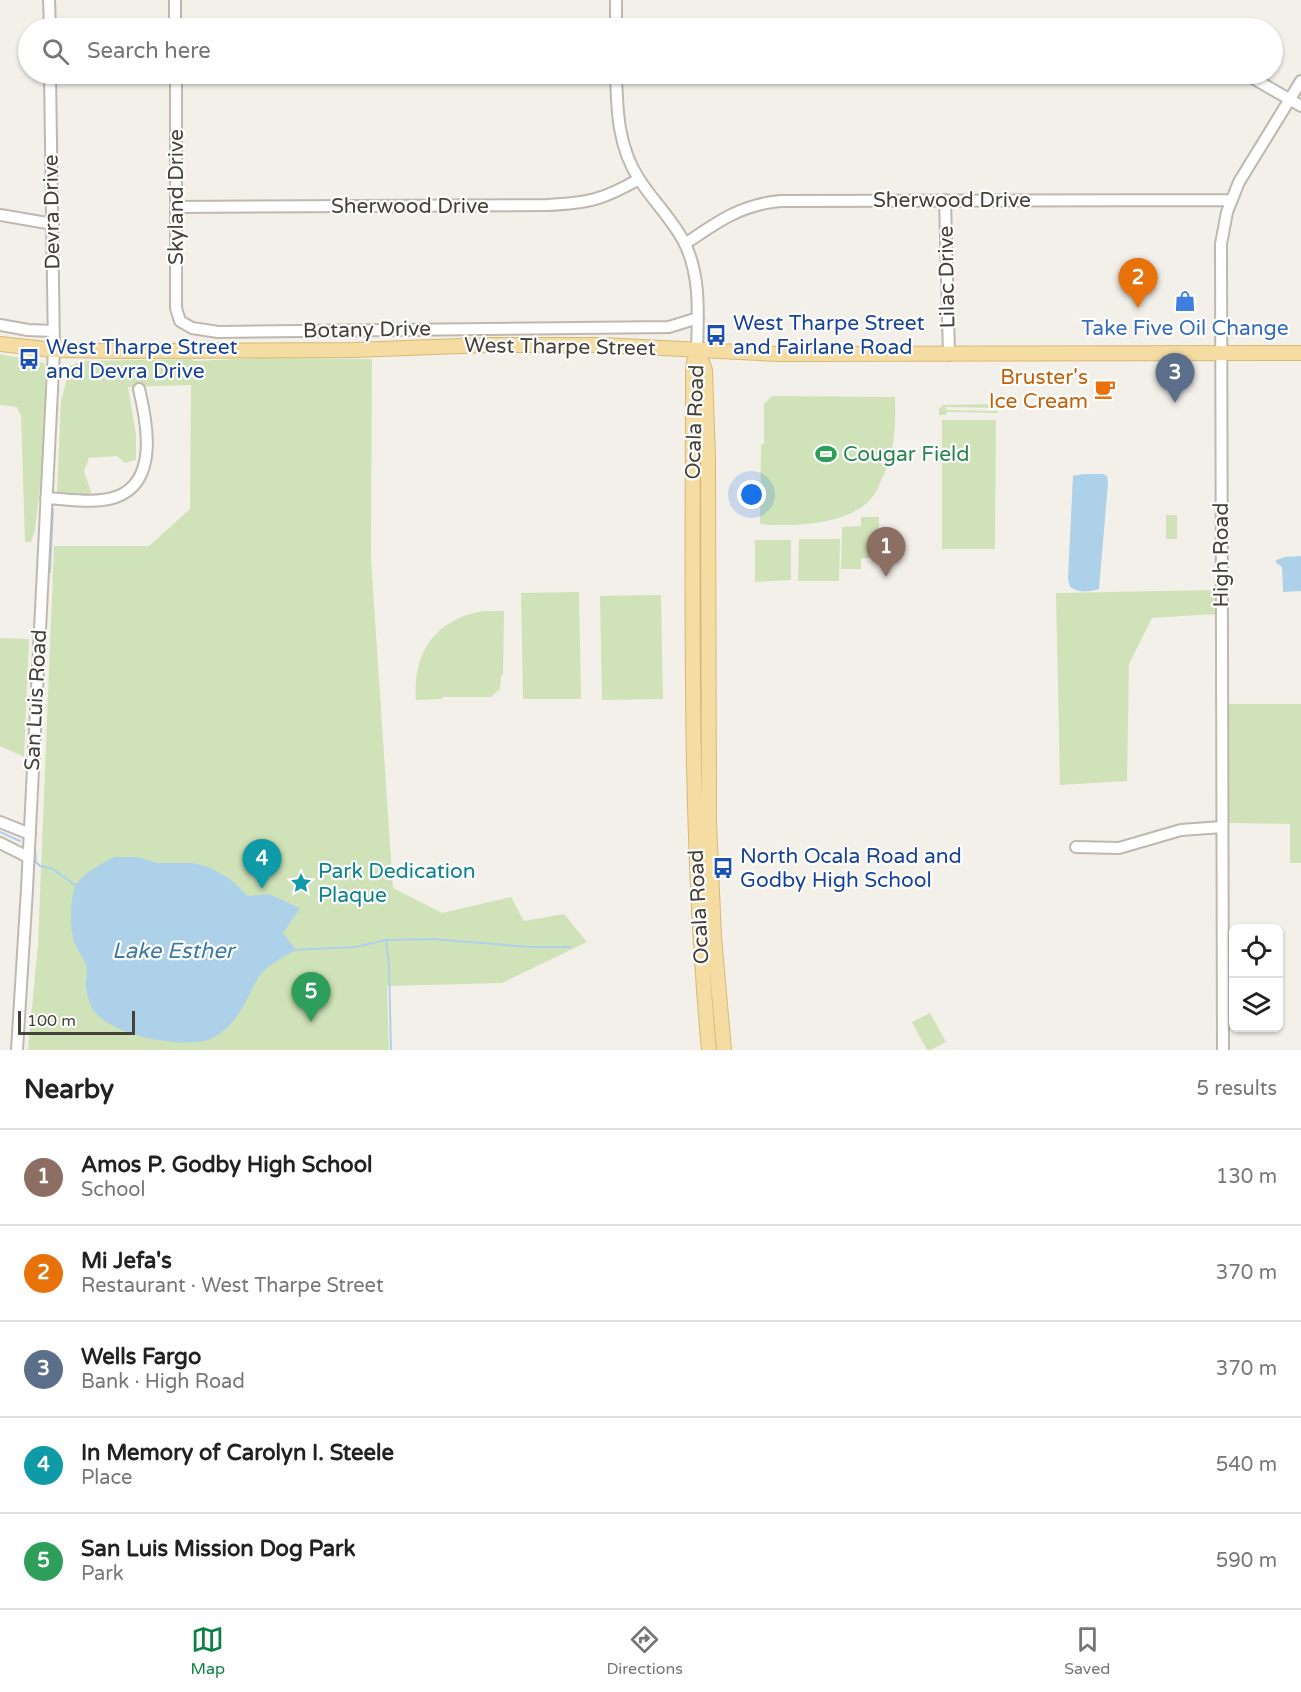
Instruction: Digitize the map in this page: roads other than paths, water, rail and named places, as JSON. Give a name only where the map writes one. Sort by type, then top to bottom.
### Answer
[{"type":"main road","name":"West Tharpe Street","points":[[0,344],[54,350],[354,350],[487,345],[603,345],[779,354],[1301,353]]},
{"type":"main road","name":"Ocala Road","points":[[698,350],[705,370],[708,515],[709,796],[714,1015],[709,1050]]},
{"type":"main road","name":"Ocala Road","points":[[698,350],[693,368],[694,796],[698,908],[714,1015],[724,1050]]},
{"type":"main road","points":[[693,515],[708,515]]},
{"type":"main road","points":[[694,777],[709,777]]},
{"type":"main road","points":[[694,796],[709,796]]},
{"type":"main road","points":[[698,908],[713,915]]},
{"type":"street","points":[[49,0],[50,18]]},
{"type":"street","points":[[175,0],[175,18]]},
{"type":"street","points":[[616,0],[616,18]]},
{"type":"street","name":"High Road","points":[[1222,1050],[1221,244],[1224,222],[1239,182],[1301,81]]},
{"type":"street","name":"Devra Drive","points":[[50,84],[54,350]]},
{"type":"street","name":"Skyland Drive","points":[[176,84],[176,308],[180,321]]},
{"type":"street","points":[[616,84],[618,122],[628,160],[685,244],[695,278],[698,350]]},
{"type":"street","points":[[1263,84],[1301,106]]},
{"type":"street","name":"Sherwood Drive","points":[[176,207],[559,205],[605,198],[639,179]]},
{"type":"street","name":"Sherwood Drive","points":[[685,244],[734,213],[763,203],[806,200],[1231,200]]},
{"type":"street","name":"Lilac Drive","points":[[945,200],[949,355]]},
{"type":"street","points":[[0,215],[53,224]]},
{"type":"street","name":"Botany Drive","points":[[180,321],[192,328],[218,332],[669,327],[698,318]]},
{"type":"street","points":[[0,325],[28,330],[53,331]]},
{"type":"street","name":"San Luis Road","points":[[17,1050],[54,350]]},
{"type":"street","points":[[46,498],[111,498],[126,492],[137,481],[145,461],[146,442],[145,414],[139,389]]},
{"type":"street","points":[[0,822],[30,834]]},
{"type":"street","points":[[1076,847],[1119,848],[1181,830],[1222,827]]},
{"type":"street","points":[[0,843],[28,857]]},
{"type":"water","points":[[1103,474],[1107,476],[1108,483],[1099,589],[1091,591],[1070,587],[1068,579],[1073,476]]},
{"type":"water","points":[[1301,556],[1301,591],[1283,592],[1282,567],[1276,563],[1276,560]]},
{"type":"water","name":"Lake Esther","points":[[114,857],[138,857],[157,863],[193,863],[209,867],[230,879],[248,896],[269,894],[300,908],[283,933],[296,950],[273,963],[262,973],[242,1008],[220,1034],[204,1041],[192,1042],[142,1037],[111,1025],[91,1006],[86,989],[86,965],[75,945],[73,936],[71,912],[74,888],[94,868]]},
{"type":"waterway","points":[[50,572],[53,509]]},
{"type":"waterway","points":[[0,832],[20,841]]},
{"type":"waterway","points":[[35,847],[36,862],[40,866],[53,869],[76,886]]},
{"type":"waterway","points":[[294,950],[355,947],[386,940],[432,939],[530,947],[571,947]]},
{"type":"waterway","points":[[386,940],[389,966],[391,1050]]},
{"type":"place","name":"Take Five Oil Change","points":[[1185,301]]},
{"type":"place","name":"Mi Jefa's","points":[[1138,308]]},
{"type":"place","name":"West Tharpe Street and Fairlane Road","points":[[716,335]]},
{"type":"place","name":"West Tharpe Street and Devra Drive","points":[[29,359]]},
{"type":"place","name":"Bruster's Ice Cream","points":[[1105,389]]},
{"type":"place","name":"Wells Fargo","points":[[1175,403]]},
{"type":"place","name":"Cougar Field","points":[[826,454]]},
{"type":"place","name":"Amos P. Godby High School","points":[[886,577]]},
{"type":"place","name":"North Ocala Road and Godby High School","points":[[723,868]]},
{"type":"place","name":"Park Dedication Plaque","points":[[301,883]]},
{"type":"place","name":"In Memory of Carolyn I. Steele","points":[[262,889]]},
{"type":"place","name":"San Luis Mission Dog Park","points":[[311,1022]]}]
